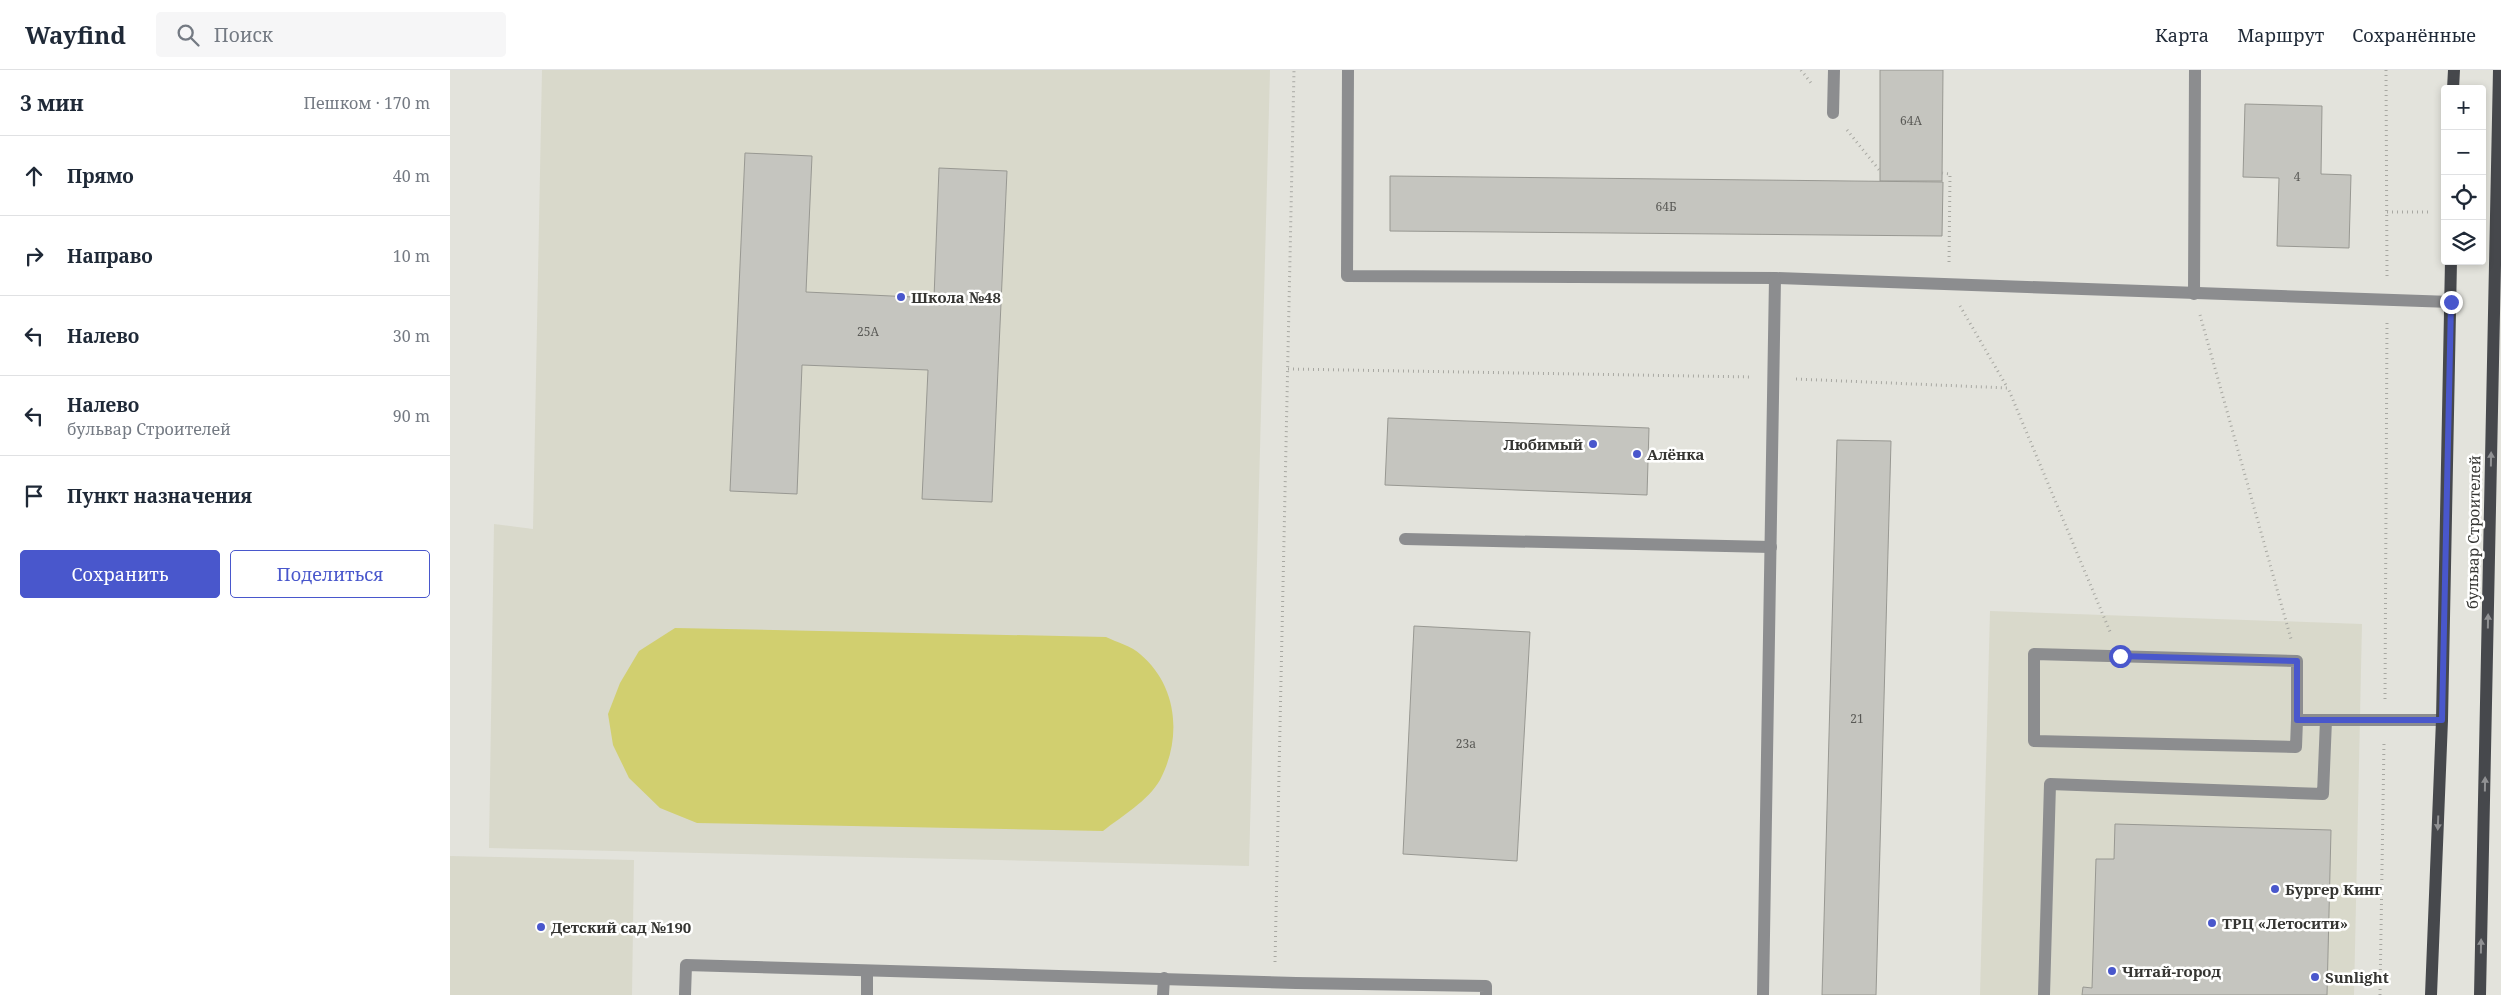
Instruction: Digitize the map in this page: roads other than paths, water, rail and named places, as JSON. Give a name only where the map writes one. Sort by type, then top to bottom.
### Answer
[{"type":"main road","points":[[2453,85],[2454,70]]},
{"type":"main road","name":"бульвар Строителей","points":[[2480,995],[2499,70]]},
{"type":"main road","name":"бульвар Строителей","points":[[2431,995],[2442,720],[2451,265]]},
{"type":"lane","points":[[1348,70],[1347,276],[1775,278],[2451,302]]},
{"type":"lane","points":[[1833,113],[1834,70]]},
{"type":"lane","points":[[2194,294],[2195,70]]},
{"type":"lane","points":[[1763,995],[1775,278]]},
{"type":"lane","points":[[1405,539],[1771,546]]},
{"type":"lane","points":[[2034,654],[2297,661],[2297,720],[2296,747],[2034,741],[2034,654]]},
{"type":"lane","points":[[2297,720],[2442,720]]},
{"type":"lane","points":[[2044,995],[2050,784],[2324,794],[2326,720]]},
{"type":"lane","points":[[685,995],[686,965],[1274,982],[1296,989],[1486,986],[1486,995]]},
{"type":"lane","points":[[867,971],[867,995]]},
{"type":"lane","points":[[1164,978],[1164,995]]},
{"type":"place","name":"Школа №48","points":[[901,297]]},
{"type":"place","name":"Любимый","points":[[1593,444]]},
{"type":"place","name":"Алёнка","points":[[1637,454]]},
{"type":"place","name":"Бургер Кинг","points":[[2275,889]]},
{"type":"place","name":"ТРЦ «Летосити»","points":[[2212,923]]},
{"type":"place","name":"Детский сад №190","points":[[541,927]]},
{"type":"place","name":"Читай-город","points":[[2112,971]]},
{"type":"place","name":"Sunlight","points":[[2315,977]]}]
